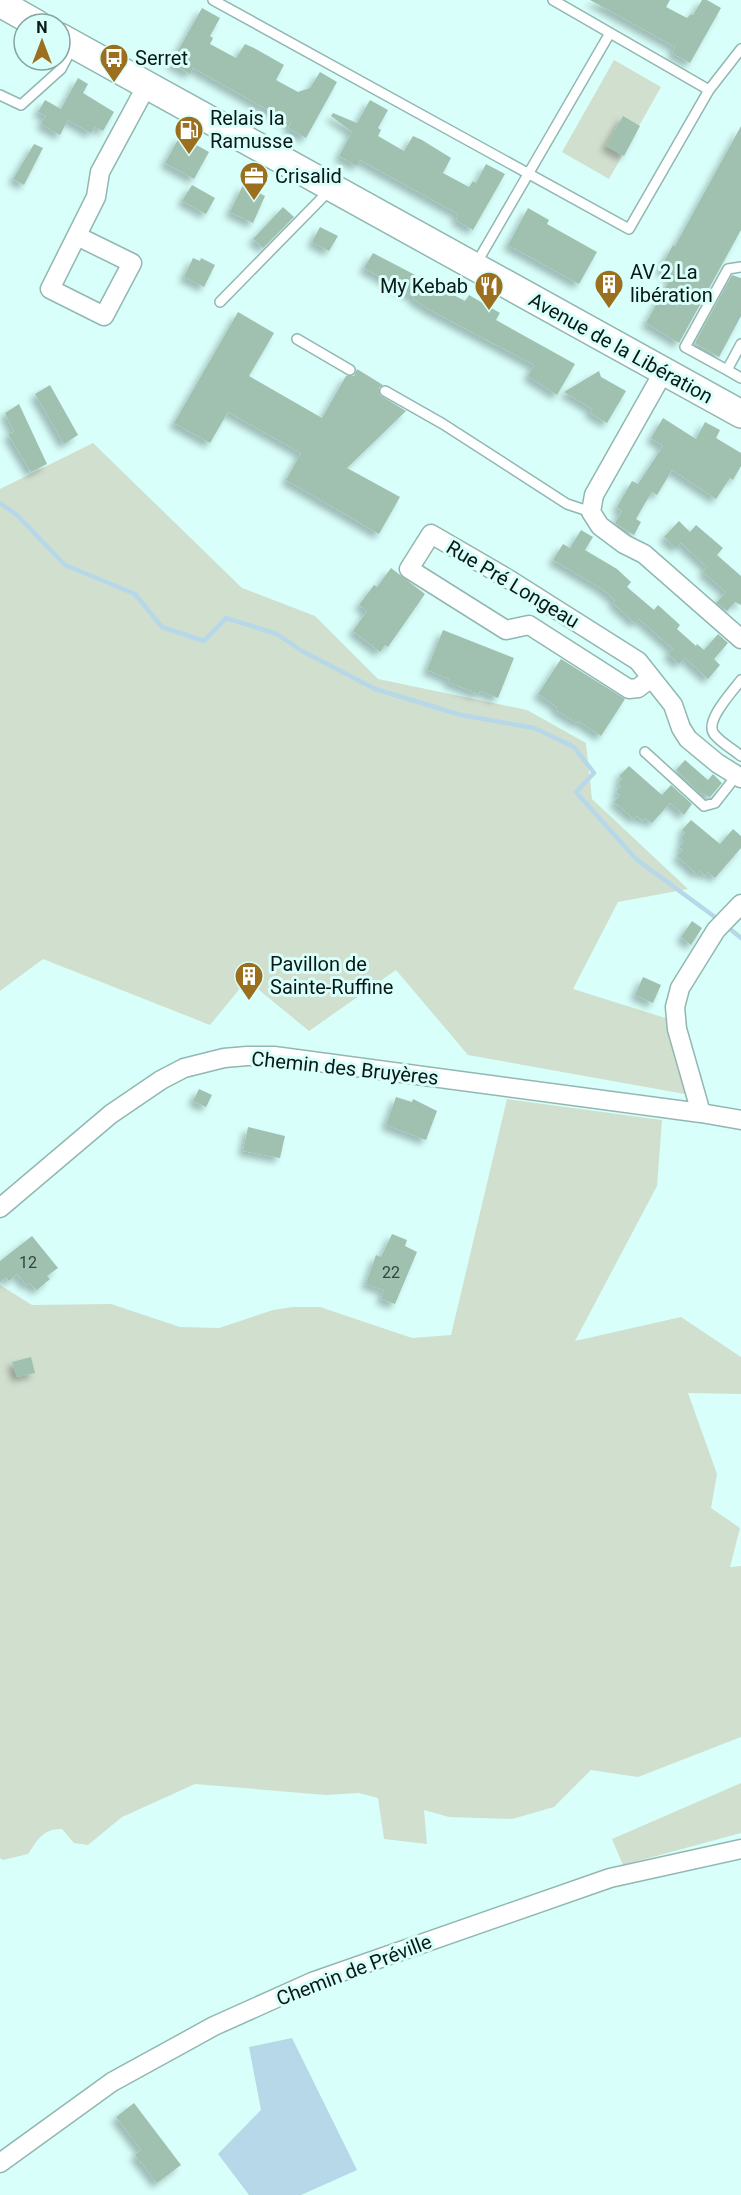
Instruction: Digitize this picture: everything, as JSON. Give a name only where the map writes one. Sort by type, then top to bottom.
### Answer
[{"type":"main road","points":[[0,3],[16,12]]},
{"type":"main road","name":"Avenue de la Libération","points":[[72,43],[741,414]]},
{"type":"street","points":[[77,236],[132,263],[104,316],[50,289],[96,197],[100,172],[147,85]]},
{"type":"street","points":[[664,371],[594,495],[591,512],[600,526],[624,544],[644,554],[741,639]]},
{"type":"street","name":"Rue Pré Longeau","points":[[651,678],[638,688],[628,689],[529,625],[506,630],[409,569],[430,534],[510,580],[638,661],[673,705],[681,728],[688,739],[717,763],[739,777]]},
{"type":"street","points":[[701,1113],[677,1029],[675,1007],[680,988],[716,930],[741,904]]},
{"type":"street","name":"Chemin des Bruyères","points":[[0,1208],[111,1114],[161,1080],[184,1068],[247,1056],[274,1056],[741,1120]]},
{"type":"street","name":"Chemin de Préville","points":[[0,2163],[112,2082],[214,2026],[312,1982],[610,1878],[741,1849]]},
{"type":"lane","points":[[213,0],[629,229],[709,90],[741,49]]},
{"type":"lane","points":[[553,0],[709,90]]},
{"type":"lane","points":[[474,266],[610,33]]},
{"type":"lane","points":[[0,95],[21,105],[58,72]]},
{"type":"lane","points":[[220,302],[322,197],[328,186]]},
{"type":"lane","points":[[741,267],[728,269],[686,347],[741,378]]},
{"type":"lane","points":[[297,339],[350,370]]},
{"type":"lane","points":[[727,370],[741,344]]},
{"type":"lane","points":[[386,391],[443,424],[567,504],[591,512]]},
{"type":"lane","points":[[741,680],[712,720],[711,728],[714,735],[741,756]]},
{"type":"lane","points":[[645,752],[704,806],[715,803],[739,777]]},
{"type":"green space","points":[[614,60],[661,87],[609,179],[562,152]]},
{"type":"green space","points":[[93,443],[242,588],[315,616],[378,679],[527,710],[586,743],[592,799],[688,889],[618,902],[573,989],[675,1021],[696,1096],[468,1055],[396,970],[309,1031],[247,980],[210,1025],[43,959],[0,991],[0,489]]},
{"type":"green space","points":[[507,1099],[662,1120],[657,1186],[575,1341],[681,1317],[741,1357],[741,1394],[688,1393],[717,1474],[711,1508],[740,1528],[730,1567],[741,1566],[741,1737],[638,1777],[591,1770],[554,1807],[512,1819],[449,1817],[424,1810],[427,1844],[384,1839],[378,1798],[359,1793],[326,1795],[195,1784],[122,1817],[88,1845],[74,1843],[62,1829],[55,1829],[41,1836],[28,1854],[3,1860],[0,1858],[0,1285],[32,1305],[111,1304],[180,1327],[219,1328],[273,1310],[320,1307],[412,1338],[451,1335]]},
{"type":"green space","points":[[741,1783],[741,1833],[623,1865],[612,1839]]},
{"type":"water","points":[[292,2038],[357,2170],[301,2195],[249,2195],[218,2154],[261,2110],[249,2047]]},
{"type":"building","points":[[590,0],[670,0],[666,7],[687,18],[693,15],[702,0],[707,0],[721,8],[690,63],[672,53],[675,47]]},
{"type":"building","points":[[202,8],[220,18],[210,36],[213,38],[210,44],[236,58],[245,44],[254,48],[284,65],[276,80],[298,92],[310,88],[320,72],[337,82],[306,138],[288,128],[291,123],[193,68],[190,74],[171,63]]},
{"type":"building","points":[[78,78],[88,84],[83,93],[114,112],[103,131],[95,127],[91,133],[68,120],[60,135],[41,124],[46,116],[38,112],[45,100],[61,109]]},
{"type":"building","points":[[370,100],[388,110],[378,128],[381,130],[378,136],[404,151],[413,136],[422,140],[451,158],[443,173],[469,187],[473,181],[476,183],[486,164],[505,174],[473,230],[456,220],[458,214],[360,160],[357,166],[339,156],[352,132],[331,116],[333,113],[357,123]]},
{"type":"building","points":[[623,116],[640,126],[624,156],[606,146]]},
{"type":"building","points":[[741,126],[741,230],[679,343],[646,323],[672,276],[660,269]]},
{"type":"building","name":"Relais la Ramusse","points":[[180,136],[209,152],[194,179],[165,163]]},
{"type":"building","points":[[34,144],[43,148],[24,185],[13,179]]},
{"type":"building","points":[[192,185],[215,198],[206,214],[182,201]]},
{"type":"building","points":[[243,185],[265,196],[253,223],[230,212]]},
{"type":"building","points":[[283,207],[294,217],[263,248],[253,239]]},
{"type":"building","points":[[528,208],[549,220],[547,224],[597,252],[579,284],[508,245]]},
{"type":"building","points":[[320,227],[338,236],[329,251],[312,242]]},
{"type":"building","points":[[373,253],[465,301],[469,295],[500,313],[496,320],[575,364],[557,395],[528,376],[534,365],[430,310],[413,299],[414,297],[364,268]]},
{"type":"building","points":[[193,258],[200,261],[201,258],[215,265],[204,287],[184,277]]},
{"type":"building","points":[[732,275],[741,278],[741,316],[719,357],[695,343]]},
{"type":"building","points":[[238,312],[274,333],[249,376],[322,418],[346,376],[354,376],[357,369],[383,385],[379,388],[380,395],[406,411],[347,468],[400,497],[379,534],[286,480],[301,453],[228,412],[210,443],[174,423]]},
{"type":"building","points":[[599,371],[601,377],[626,391],[607,423],[590,413],[592,409],[564,392]]},
{"type":"building","points":[[50,385],[78,435],[64,444],[35,394]]},
{"type":"building","points":[[19,404],[47,464],[31,472],[8,434],[14,432],[5,413]]},
{"type":"building","points":[[663,418],[696,439],[705,422],[720,430],[716,438],[741,453],[741,466],[733,480],[730,478],[716,499],[672,470],[657,495],[652,492],[644,505],[636,519],[641,522],[634,535],[615,523],[622,511],[617,507],[632,481],[638,484],[663,446],[651,438]]},
{"type":"building","points":[[679,521],[690,532],[696,525],[723,548],[717,555],[741,576],[741,605],[735,602],[727,611],[716,603],[726,592],[703,572],[707,567],[681,543],[676,548],[664,537]]},
{"type":"building","points":[[581,530],[593,537],[585,550],[617,569],[631,582],[627,587],[654,610],[658,605],[680,625],[677,629],[696,646],[697,644],[704,650],[718,634],[728,643],[714,659],[720,665],[708,679],[685,658],[679,664],[668,654],[673,649],[639,619],[635,623],[613,603],[615,600],[602,589],[553,560],[563,544],[570,548]]},
{"type":"building","points":[[391,568],[425,594],[388,647],[385,645],[380,652],[353,631],[367,611],[359,605],[374,585],[377,587]]},
{"type":"building","points":[[443,630],[514,658],[498,698],[480,691],[478,694],[448,682],[449,679],[427,670]]},
{"type":"building","points":[[561,659],[625,699],[601,736],[556,710],[557,707],[538,694]]},
{"type":"building","points":[[685,760],[708,780],[713,774],[722,783],[710,797],[701,794],[676,770]]},
{"type":"building","points":[[629,766],[662,795],[671,785],[692,804],[684,815],[670,803],[652,823],[645,818],[643,821],[637,816],[634,819],[614,802],[620,795],[616,792],[621,786],[618,784],[622,779],[619,776]]},
{"type":"building","points":[[691,820],[720,844],[733,829],[741,836],[741,848],[715,878],[708,872],[706,876],[700,871],[697,874],[677,856],[683,850],[679,847],[684,841],[681,838],[685,833],[682,830]]},
{"type":"building","points":[[692,921],[702,928],[691,945],[681,937]]},
{"type":"building","points":[[643,977],[661,985],[653,1003],[635,995]]},
{"type":"building","points":[[199,1089],[212,1095],[206,1107],[193,1101]]},
{"type":"building","points":[[396,1097],[412,1102],[413,1099],[437,1111],[426,1140],[386,1125]]},
{"type":"building","points":[[248,1127],[285,1136],[280,1158],[243,1151]]},
{"type":"building","points":[[392,1234],[407,1240],[405,1246],[417,1252],[395,1304],[381,1299],[384,1290],[366,1284],[376,1255],[381,1257]]},
{"type":"building","points":[[32,1236],[58,1268],[47,1276],[50,1279],[37,1290],[29,1283],[26,1285],[17,1274],[9,1281],[6,1277],[0,1282],[0,1261]]},
{"type":"building","points":[[31,1357],[35,1373],[17,1377],[12,1362]]},
{"type":"building","points":[[134,2103],[181,2165],[157,2183],[135,2155],[141,2150],[116,2117]]},
{"type":"waterway","points":[[0,503],[17,515],[65,565],[135,594],[162,627],[204,641],[226,618],[277,634],[302,651],[375,689],[461,715],[534,728],[574,747],[594,773],[576,792],[636,859],[719,920]]},
{"type":"waterway","points":[[725,925],[741,938]]},
{"type":"place","name":"Serret","points":[[114,84]]},
{"type":"place","name":"Relais la Ramusse","points":[[189,156]]},
{"type":"place","name":"Crisalid","points":[[254,202]]},
{"type":"place","name":"AV 2 La libération","points":[[609,310]]},
{"type":"place","name":"My Kebab","points":[[489,312]]},
{"type":"place","name":"Pavillon de Sainte-Ruffine","points":[[249,1002]]}]
